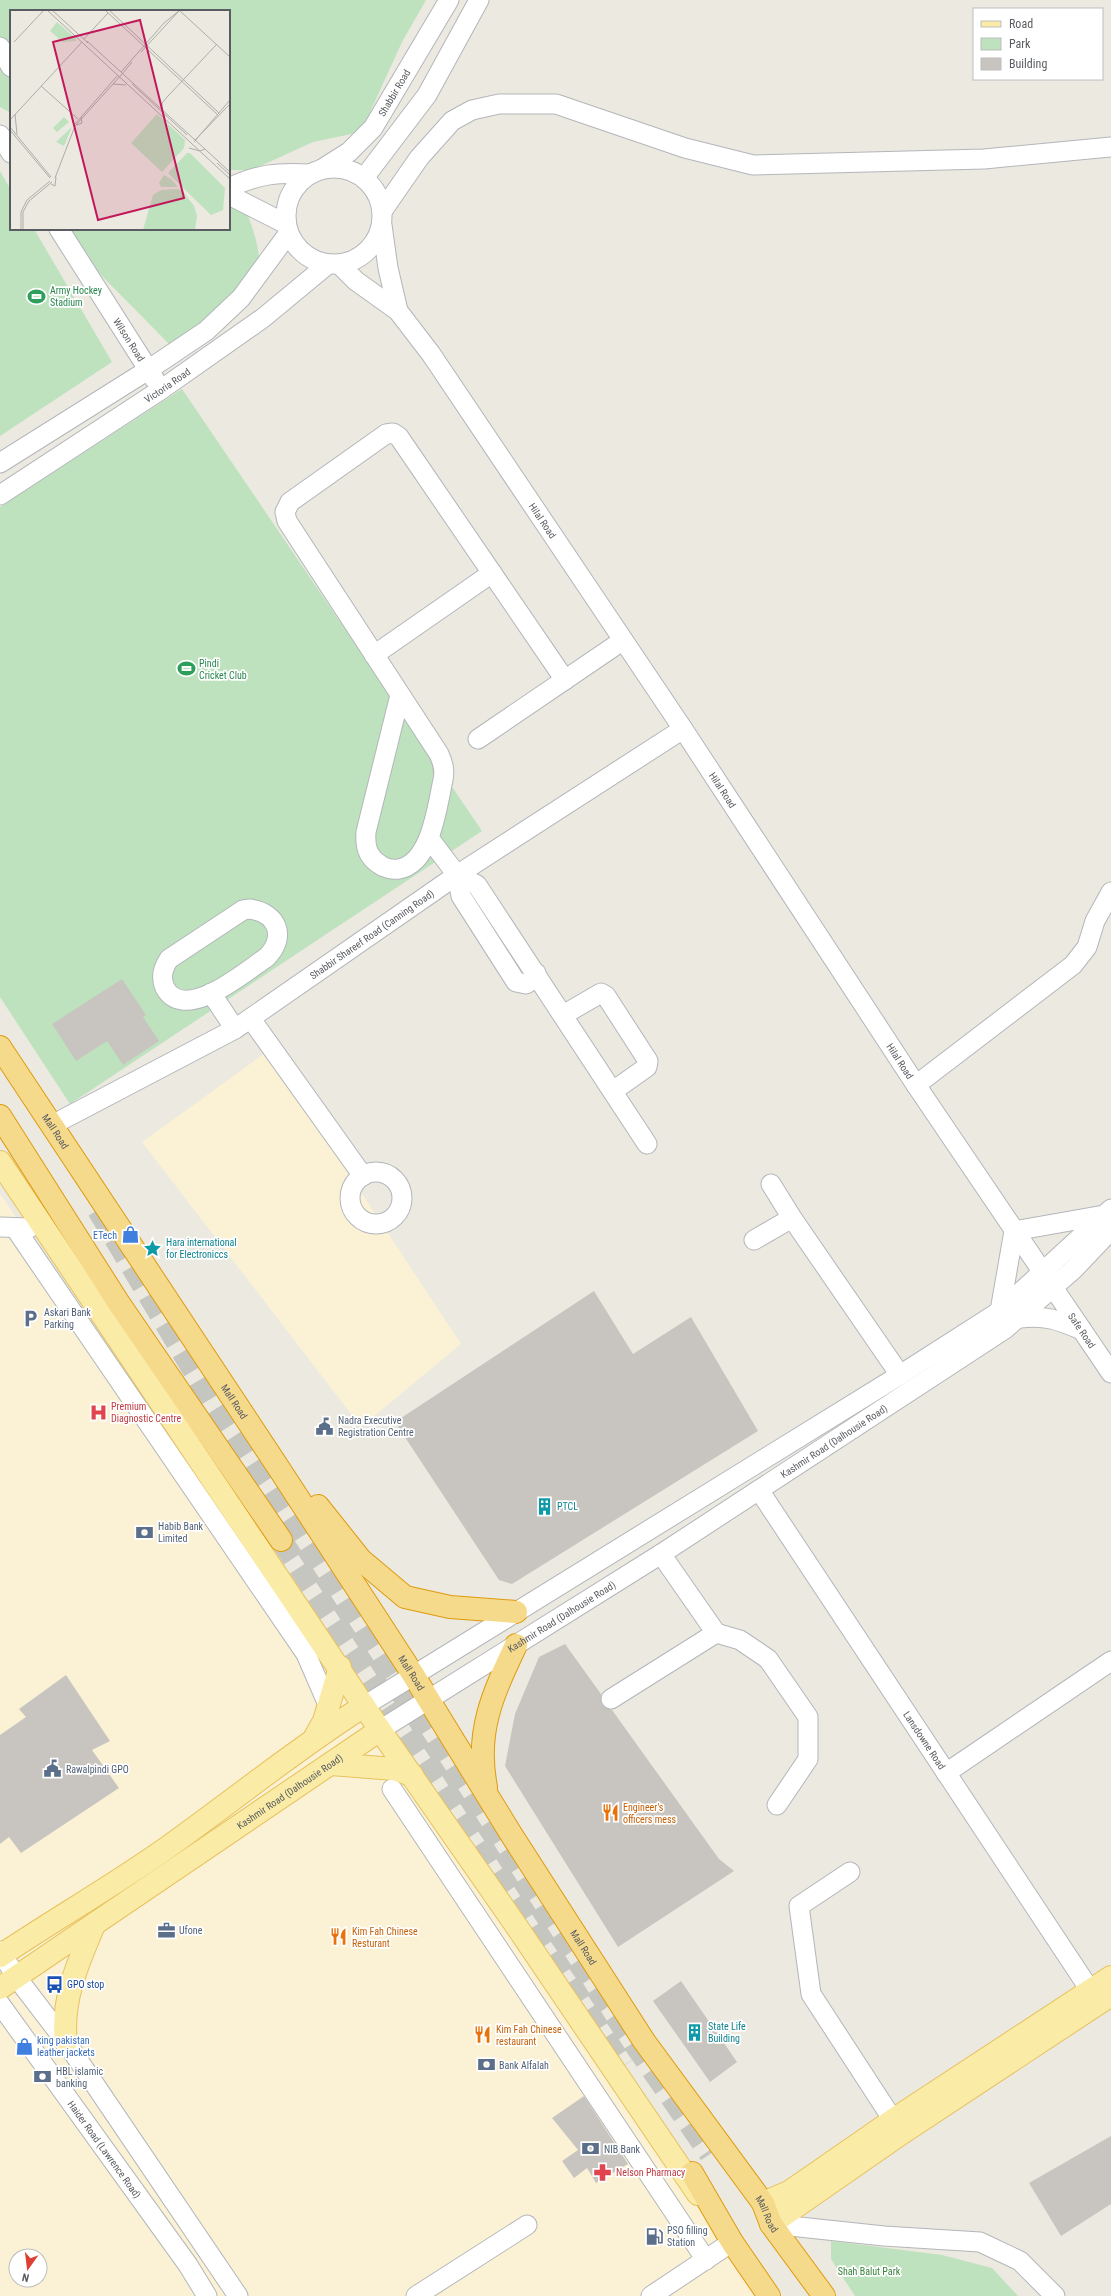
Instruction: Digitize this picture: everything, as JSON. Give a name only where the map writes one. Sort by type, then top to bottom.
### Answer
[{"type":"highway","name":"Mall Road","points":[[0,1047],[278,1467],[414,1676],[488,1797],[644,2041],[762,2202],[771,2224],[824,2296]]},
{"type":"highway","points":[[0,1116],[118,1302],[281,1540]]},
{"type":"highway","points":[[278,1467],[318,1505],[361,1560],[404,1597],[450,1607],[516,1612]]},
{"type":"highway","points":[[488,1797],[482,1768],[482,1742],[492,1696],[516,1645]]},
{"type":"highway","points":[[710,2154],[771,2224]]},
{"type":"highway","points":[[692,2173],[732,2242],[769,2296]]},
{"type":"main road","points":[[0,1162],[340,1667],[380,1730],[732,2242]]},
{"type":"main road","points":[[314,1738],[324,1721],[340,1667]]},
{"type":"main road","name":"Kashmir Road (Dalhousie Road)","points":[[1,1954],[166,1848],[280,1766],[314,1738],[364,1706]]},
{"type":"main road","name":"Kashmir Road (Dalhousie Road)","points":[[8,1983],[380,1730]]},
{"type":"main road","points":[[331,1764],[394,1769],[412,1775]]},
{"type":"main road","points":[[66,2042],[64,2025],[66,2003],[72,1982],[94,1925]]},
{"type":"main road","points":[[762,2202],[789,2192],[893,2120],[1111,1977]]},
{"type":"main road","points":[[771,2224],[909,2129],[1111,1995]]},
{"type":"street","name":"Shabbir Road","points":[[315,171],[349,152],[373,128],[449,0]]},
{"type":"street","points":[[364,178],[427,95],[479,0]]},
{"type":"street","points":[[0,47],[10,65]]},
{"type":"street","points":[[315,171],[295,186],[286,204],[287,229],[297,249],[311,259],[334,265],[368,252],[382,217],[419,158],[452,121],[472,110],[499,104],[556,104],[686,148],[753,164],[984,159],[1111,147]]},
{"type":"street","points":[[0,125],[10,129]]},
{"type":"street","points":[[0,135],[10,151]]},
{"type":"street","points":[[230,188],[250,178],[280,172],[315,171],[343,168],[364,178],[376,192],[382,217]]},
{"type":"street","points":[[230,195],[287,229]]},
{"type":"street","name":"Hilal Road","points":[[382,217],[388,268],[398,311]]},
{"type":"street","points":[[0,463],[148,370],[206,331],[241,298],[287,229]]},
{"type":"street","name":"Wilson Road","points":[[60,230],[148,370],[162,389]]},
{"type":"street","name":"Hilal Road","points":[[334,265],[398,311],[431,354],[622,641],[683,729],[916,1085],[1042,1272]]},
{"type":"street","name":"Victoria Road","points":[[0,495],[162,389],[263,318],[334,265]]},
{"type":"street","points":[[400,695],[366,832],[365,843],[372,860],[383,867],[396,869],[413,864],[422,852],[429,838],[445,772],[439,754],[287,521],[285,512],[290,502],[386,434],[393,433],[399,437],[565,680]]},
{"type":"street","points":[[374,655],[492,573]]},
{"type":"street","points":[[478,739],[622,641]]},
{"type":"street","name":"Shabbir Shareef Road (Canning Road)","points":[[52,1125],[235,1029],[251,1019],[458,875],[683,729]]},
{"type":"street","points":[[429,838],[458,875],[477,884],[647,1144]]},
{"type":"street","points":[[916,1085],[1073,965],[1087,947],[1095,921],[1111,892]]},
{"type":"street","points":[[243,910],[260,910],[267,914],[277,927],[278,936],[274,950],[267,957],[212,993],[195,1001],[186,1002],[174,998],[167,991],[163,979],[164,967],[169,959],[243,910]]},
{"type":"street","points":[[212,993],[235,1029]]},
{"type":"street","points":[[563,1016],[601,993],[606,996],[648,1061],[647,1067],[613,1091]]},
{"type":"street","points":[[251,1019],[363,1176]]},
{"type":"street","points":[[771,1184],[792,1218],[900,1375]]},
{"type":"street","points":[[754,1240],[792,1218]]},
{"type":"street","points":[[1000,1311],[1014,1231],[1110,1218]]},
{"type":"street","name":"Kashmir Road (Dalhousie Road)","points":[[364,1706],[900,1375],[1000,1311],[1042,1272],[1110,1218]]},
{"type":"street","name":"Kashmir Road (Dalhousie Road)","points":[[380,1730],[661,1554],[1020,1318],[1054,1288],[1110,1218]]},
{"type":"street","points":[[8,1228],[44,1229]]},
{"type":"street","points":[[8,1228],[306,1654],[329,1707]]},
{"type":"street","name":"Safe Road","points":[[1042,1272],[1111,1373]]},
{"type":"street","points":[[1020,1318],[1046,1317],[1057,1319],[1082,1330]]},
{"type":"street","name":"Lansdowne Road","points":[[759,1490],[1090,1990]]},
{"type":"street","points":[[661,1554],[716,1633],[740,1640],[768,1659],[808,1717],[808,1759],[777,1805]]},
{"type":"street","points":[[611,1699],[716,1633]]},
{"type":"street","points":[[946,1772],[1111,1661]]},
{"type":"street","points":[[392,1789],[706,2260]]},
{"type":"street","points":[[850,1872],[799,1906],[811,1994],[893,2120]]},
{"type":"street","points":[[1,1954],[8,1983],[66,2042],[238,2296]]},
{"type":"street","name":"Haider Road (Lawrence Road)","points":[[0,2004],[188,2265],[207,2296]]},
{"type":"street","points":[[771,2224],[884,2236],[980,2242],[1020,2261],[1055,2296]]},
{"type":"street","points":[[416,2296],[527,2225]]},
{"type":"street","points":[[651,2296],[732,2242]]},
{"type":"shaded area","points":[[268,1051],[461,1344],[361,1427],[142,1142]]},
{"type":"shaded area","points":[[0,1194],[732,2242],[769,2296],[0,2296]]},
{"type":"green space","points":[[0,0],[426,0],[402,42],[361,132],[313,142],[252,170],[230,170],[230,10],[10,10],[10,112],[0,107]]},
{"type":"green space","name":"Army Hockey Stadium","points":[[0,171],[10,188],[10,230],[35,230],[112,362],[0,436]]},
{"type":"green space","points":[[230,203],[246,210],[259,253],[258,266],[244,289],[207,321],[171,346],[100,274],[69,230],[230,230]]},
{"type":"green space","name":"Pindi Cricket Club","points":[[182,389],[482,831],[70,1104],[0,997],[0,507]]},
{"type":"green space","name":"Shah Balut Park","points":[[831,2241],[942,2255],[992,2268],[1018,2296],[855,2296],[831,2259]]},
{"type":"building","points":[[122,979],[146,1015],[143,1017],[159,1041],[123,1065],[107,1041],[76,1061],[52,1024]]},
{"type":"building","name":"PTCL","points":[[594,1291],[633,1354],[691,1317],[758,1431],[512,1584],[499,1580],[395,1422]]},
{"type":"building","name":"Engineer's officers mess","points":[[565,1644],[601,1694],[602,1705],[612,1710],[719,1859],[734,1871],[618,1947],[505,1766],[515,1714],[539,1657]]},
{"type":"building","name":"Rawalpindi GPO","points":[[66,1675],[110,1741],[92,1750],[119,1788],[21,1853],[9,1837],[0,1844],[0,1735],[26,1717],[19,1709]]},
{"type":"building","name":"State Life Building","points":[[681,1981],[737,2062],[710,2082],[653,2001]]},
{"type":"building","points":[[584,2096],[628,2164],[596,2183],[587,2168],[574,2178],[562,2161],[578,2150],[552,2118]]},
{"type":"building","points":[[1111,2136],[1111,2204],[1061,2236],[1029,2183]]},
{"type":"tunnel","points":[[98,1210],[214,1405],[545,1914],[710,2154]]},
{"type":"tunnel","points":[[281,1540],[440,1781],[623,2066]]},
{"type":"place","name":"Army Hockey Stadium","points":[[37,296]]},
{"type":"place","name":"Pindi Cricket Club","points":[[186,669]]},
{"type":"place","name":"ETech","points":[[130,1235]]},
{"type":"place","name":"Hara international for Electroniccs","points":[[153,1248]]},
{"type":"place","name":"Askari Bank Parking","points":[[31,1318]]},
{"type":"place","name":"Premium Diagnostic Centre","points":[[98,1412]]},
{"type":"place","name":"Nadra Executive Registration Centre","points":[[325,1426]]},
{"type":"place","name":"PTCL","points":[[544,1506]]},
{"type":"place","name":"Habib Bank Limited","points":[[145,1532]]},
{"type":"place","name":"Rawalpindi GPO","points":[[53,1769]]},
{"type":"place","name":"Engineer's officers mess","points":[[610,1813]]},
{"type":"place","name":"Ufone","points":[[166,1930]]},
{"type":"place","name":"Kim Fah Chinese Resturant","points":[[339,1937]]},
{"type":"place","name":"GPO stop","points":[[54,1984]]},
{"type":"place","name":"State Life Building","points":[[695,2032]]},
{"type":"place","name":"Kim Fah Chinese restaurant","points":[[483,2035]]},
{"type":"place","name":"king pakistan leather jackets","points":[[24,2046]]},
{"type":"place","name":"Bank Alfalah","points":[[486,2065]]},
{"type":"place","name":"HBL islamic banking","points":[[43,2077]]},
{"type":"place","name":"NIB Bank","points":[[591,2149]]},
{"type":"place","name":"Nelson Pharmacy","points":[[603,2172]]},
{"type":"place","name":"PSO filling Station","points":[[654,2236]]}]
